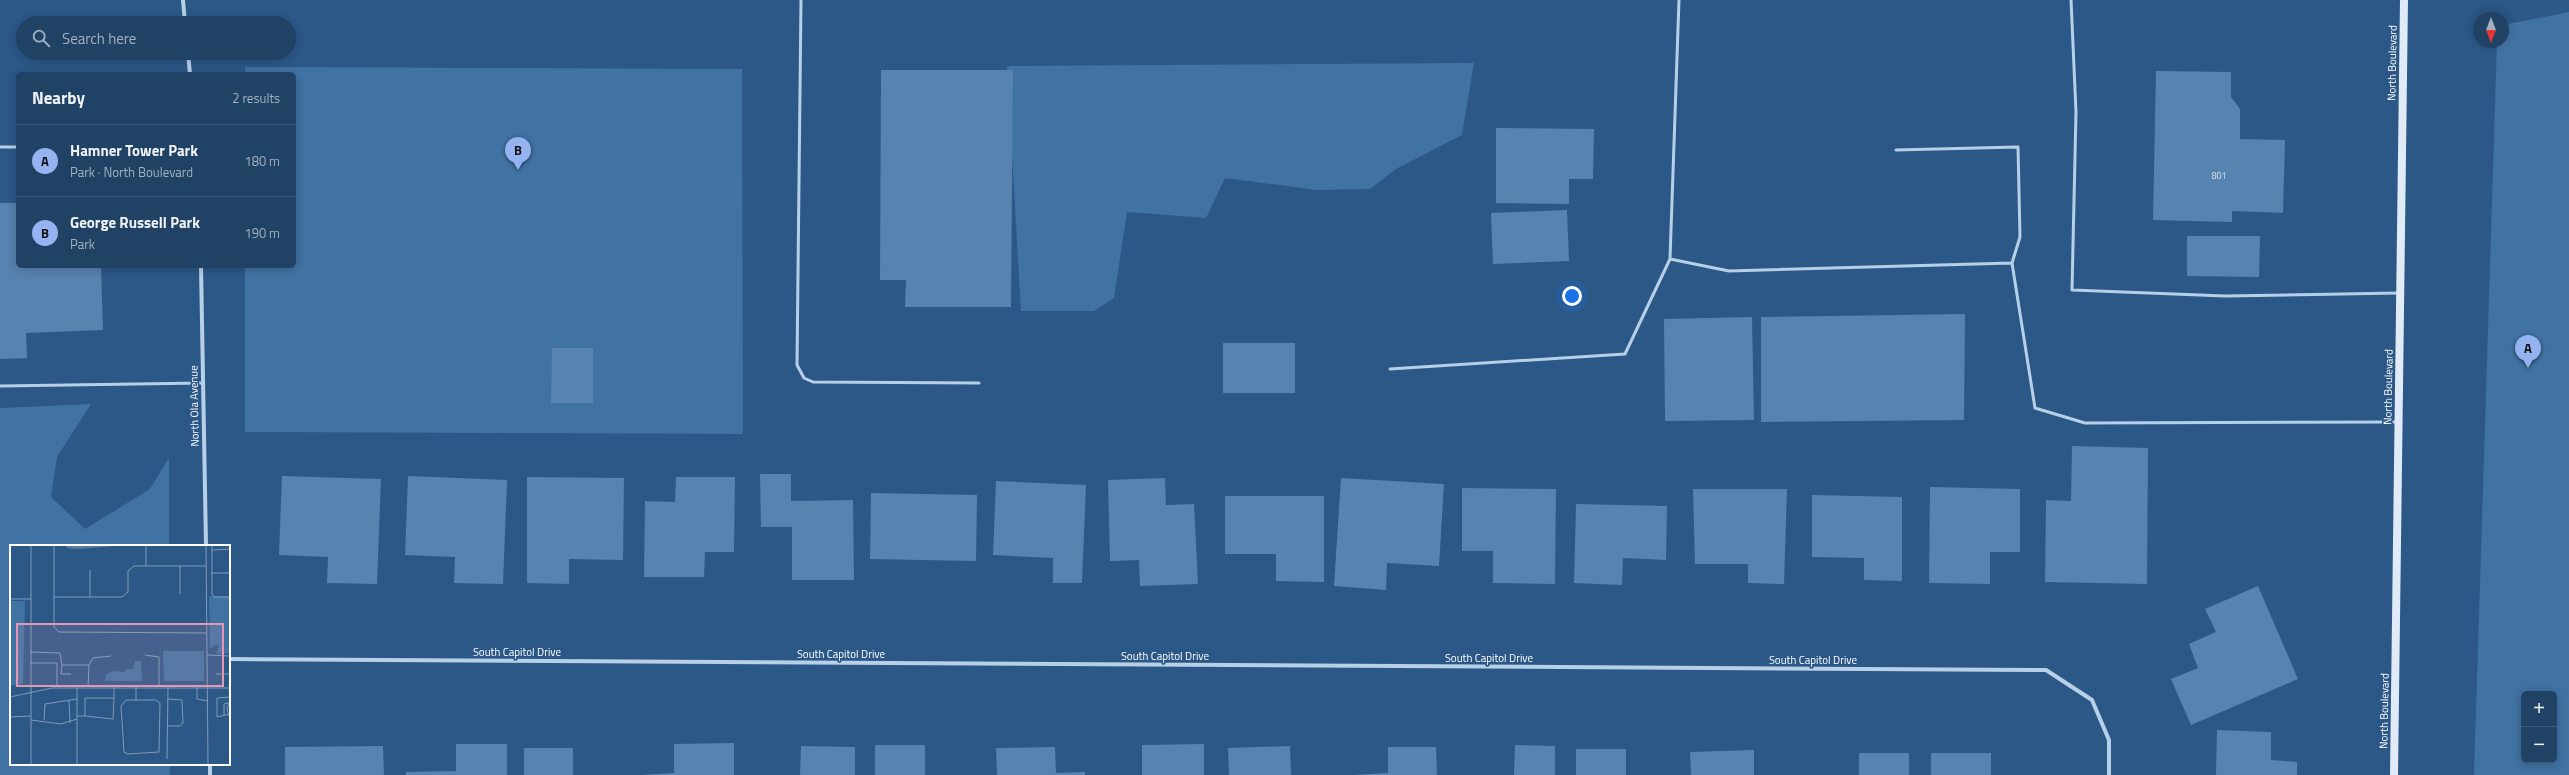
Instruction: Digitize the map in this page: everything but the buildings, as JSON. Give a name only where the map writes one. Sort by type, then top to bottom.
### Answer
[{"type":"street","points":[[183,0],[184,16]]},
{"type":"street","name":"North Boulevard","points":[[2394,775],[2404,0]]},
{"type":"street","points":[[189,60],[190,72]]},
{"type":"street","name":"North Ola Avenue","points":[[200,268],[206,545]]},
{"type":"street","name":"South Capitol Drive","points":[[230,659],[2046,670],[2092,700],[2109,740],[2109,775]]},
{"type":"lane","points":[[801,0],[797,365],[804,378],[813,382],[979,383]]},
{"type":"lane","points":[[1390,369],[1625,354],[1670,259],[1679,0]]},
{"type":"lane","points":[[2072,0],[2076,112],[2072,290],[2225,296],[2400,293]]},
{"type":"lane","points":[[0,147],[16,147]]},
{"type":"lane","points":[[1896,150],[2018,147],[2020,237],[2012,263],[2035,408],[2085,423],[2399,422]]},
{"type":"lane","points":[[1670,259],[1729,271],[2012,263]]},
{"type":"lane","points":[[0,386],[203,383]]},
{"type":"shaded area","points":[[2569,12],[2569,775],[2474,775],[2497,48],[2509,48],[2509,24]]},
{"type":"shaded area","points":[[1474,63],[1462,135],[1396,169],[1370,189],[1317,190],[1225,178],[1206,218],[1127,212],[1114,298],[1094,311],[1021,311],[1007,66]]},
{"type":"shaded area","points":[[245,67],[742,69],[743,434],[245,432],[245,268],[296,268],[296,72],[245,72]]},
{"type":"shaded area","points":[[91,404],[57,457],[51,497],[85,529],[150,489],[169,458],[169,545],[10,545],[10,765],[170,765],[170,775],[0,775],[0,408]]},
{"type":"place","name":"George Russell Park","points":[[518,170]]},
{"type":"place","name":"Hamner Tower Park","points":[[2528,368]]}]
